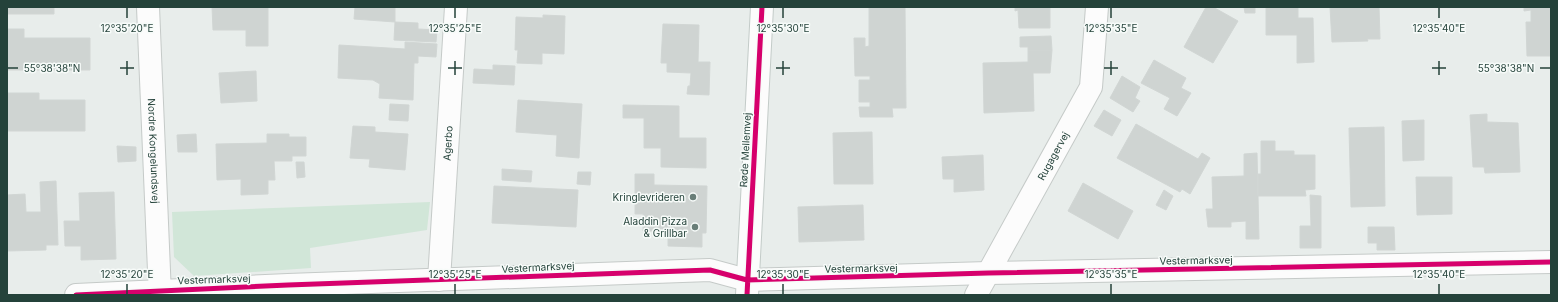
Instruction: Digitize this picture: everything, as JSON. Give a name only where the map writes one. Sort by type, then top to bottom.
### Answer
[{"type":"street","name":"Nordre Kongelundsvej","points":[[148,7],[160,293]]},
{"type":"street","name":"Agerbo","points":[[440,280],[456,7]]},
{"type":"street","name":"Røde Mellemvej","points":[[747,287],[762,7]]},
{"type":"street","name":"Rugagervej","points":[[976,295],[1091,87],[1097,7]]},
{"type":"street","name":"Vestermarksvej","points":[[76,295],[387,288],[440,280],[710,270],[747,287],[988,273],[1551,262]]},
{"type":"green space","points":[[430,202],[427,230],[310,248],[311,268],[194,276],[174,257],[172,212]]},
{"type":"building","points":[[7,7],[54,7],[54,14],[7,14]]},
{"type":"building","points":[[212,7],[268,7],[268,46],[246,46],[246,30],[213,30]]},
{"type":"building","points":[[355,7],[395,7],[395,22],[354,19]]},
{"type":"building","points":[[869,7],[905,7],[906,108],[892,108],[893,117],[860,117],[859,107],[870,107],[870,102],[859,102],[859,80],[870,80],[870,76],[855,76],[854,38],[865,38],[865,47],[869,46]]},
{"type":"building","points":[[1015,7],[1050,7],[1050,28],[1019,28],[1018,10],[1015,11]]},
{"type":"building","points":[[1206,7],[1213,7],[1238,21],[1213,63],[1184,47]]},
{"type":"building","points":[[1244,7],[1255,7],[1255,13],[1245,13]]},
{"type":"building","points":[[1266,7],[1298,7],[1298,18],[1313,18],[1314,62],[1297,63],[1297,35],[1266,35]]},
{"type":"building","points":[[1330,7],[1379,7],[1380,39],[1367,39],[1368,41],[1332,42]]},
{"type":"building","points":[[1524,7],[1551,7],[1551,56],[1527,56],[1526,22],[1531,22],[1531,10],[1524,11]]},
{"type":"building","points":[[543,15],[565,16],[564,54],[542,53],[542,64],[517,63],[518,50],[515,50],[516,17],[543,18]]},
{"type":"building","points":[[395,22],[418,23],[418,29],[437,30],[436,42],[394,40]]},
{"type":"building","points":[[663,24],[699,25],[698,62],[710,62],[709,95],[687,94],[688,86],[690,86],[691,73],[667,72],[667,63],[661,63]]},
{"type":"building","points":[[7,29],[24,29],[24,38],[90,38],[90,70],[7,70]]},
{"type":"building","points":[[1051,36],[1052,50],[1028,51],[1028,47],[1020,47],[1020,37]]},
{"type":"building","points":[[405,42],[437,44],[436,57],[418,56],[418,63],[414,63],[413,100],[379,98],[380,84],[373,80],[338,78],[339,45],[405,49]]},
{"type":"building","points":[[1052,50],[1050,73],[1033,73],[1034,111],[984,113],[983,63],[1028,62],[1028,51]]},
{"type":"building","points":[[1154,60],[1186,78],[1181,88],[1191,93],[1177,116],[1164,109],[1170,98],[1141,83]]},
{"type":"building","points":[[493,65],[515,66],[514,85],[473,83],[474,69],[493,70]]},
{"type":"building","points":[[256,71],[257,101],[221,103],[219,73]]},
{"type":"building","points":[[1122,76],[1140,87],[1135,98],[1140,101],[1133,112],[1110,98]]},
{"type":"building","points":[[7,93],[39,93],[39,100],[85,100],[85,131],[7,131]]},
{"type":"building","points":[[518,100],[582,104],[579,158],[556,156],[557,135],[516,132]]},
{"type":"building","points":[[390,104],[409,105],[408,121],[389,120]]},
{"type":"building","points":[[623,105],[679,106],[679,138],[706,138],[706,168],[661,167],[661,148],[644,148],[644,118],[623,118]]},
{"type":"building","points":[[1104,110],[1121,120],[1112,136],[1094,126]]},
{"type":"building","points":[[1487,114],[1487,122],[1518,123],[1520,172],[1485,173],[1484,167],[1473,167],[1470,115]]},
{"type":"building","points":[[1424,120],[1424,160],[1403,161],[1402,121]]},
{"type":"building","points":[[1136,124],[1198,159],[1202,153],[1210,158],[1190,194],[1182,189],[1180,192],[1117,158]]},
{"type":"building","points":[[353,126],[375,127],[375,132],[408,134],[405,170],[369,167],[370,159],[350,158]]},
{"type":"building","points":[[1384,127],[1385,206],[1351,207],[1349,128]]},
{"type":"building","points":[[872,132],[873,184],[834,184],[833,133]]},
{"type":"building","points":[[196,134],[197,152],[178,152],[177,135]]},
{"type":"building","points":[[267,134],[289,134],[289,137],[306,137],[306,156],[292,156],[292,161],[274,161],[275,180],[268,180],[268,194],[241,195],[241,179],[217,180],[216,144],[267,143]]},
{"type":"building","points":[[1261,141],[1275,141],[1275,151],[1294,151],[1294,155],[1315,155],[1315,189],[1305,190],[1306,196],[1258,196],[1258,174],[1261,174]]},
{"type":"building","points":[[117,146],[136,147],[136,161],[118,162]]},
{"type":"building","points":[[1257,153],[1259,239],[1246,239],[1246,221],[1231,222],[1231,227],[1208,227],[1206,209],[1213,209],[1212,177],[1244,176],[1244,154]]},
{"type":"building","points":[[983,155],[984,190],[954,192],[954,179],[943,179],[942,157]]},
{"type":"building","points":[[296,162],[304,162],[305,177],[297,178]]},
{"type":"building","points":[[502,169],[532,171],[531,182],[502,180]]},
{"type":"building","points":[[578,172],[591,172],[590,185],[577,184]]},
{"type":"building","points":[[635,174],[654,174],[654,185],[707,186],[706,233],[702,233],[702,247],[668,246],[668,231],[643,231],[643,214],[635,214]]},
{"type":"building","points":[[1416,177],[1452,177],[1452,214],[1417,215]]},
{"type":"building","points":[[56,181],[58,245],[46,245],[46,250],[7,251],[7,195],[25,194],[26,212],[41,212],[40,182]]},
{"type":"building","points":[[1083,183],[1133,211],[1118,239],[1068,211]]},
{"type":"building","points":[[494,186],[578,190],[576,227],[492,223]]},
{"type":"building","points":[[1164,190],[1173,196],[1166,210],[1156,205]]},
{"type":"building","points":[[114,192],[116,259],[81,260],[81,246],[65,246],[64,221],[80,221],[79,193]]},
{"type":"building","points":[[1310,195],[1321,196],[1321,248],[1300,248],[1300,226],[1311,226]]},
{"type":"building","points":[[863,205],[864,240],[799,242],[798,207]]},
{"type":"building","points":[[1368,227],[1394,227],[1395,250],[1377,250],[1377,243],[1368,243]]},
{"type":"cycle path","points":[[747,295],[762,7]]},
{"type":"cycle path","points":[[76,295],[288,285],[710,270],[747,280],[988,273],[1551,262]]},
{"type":"place","name":"Kringlevrideren","points":[[693,197]]},
{"type":"place","name":"Aladdin Pizza & Grillbar","points":[[695,227]]}]
